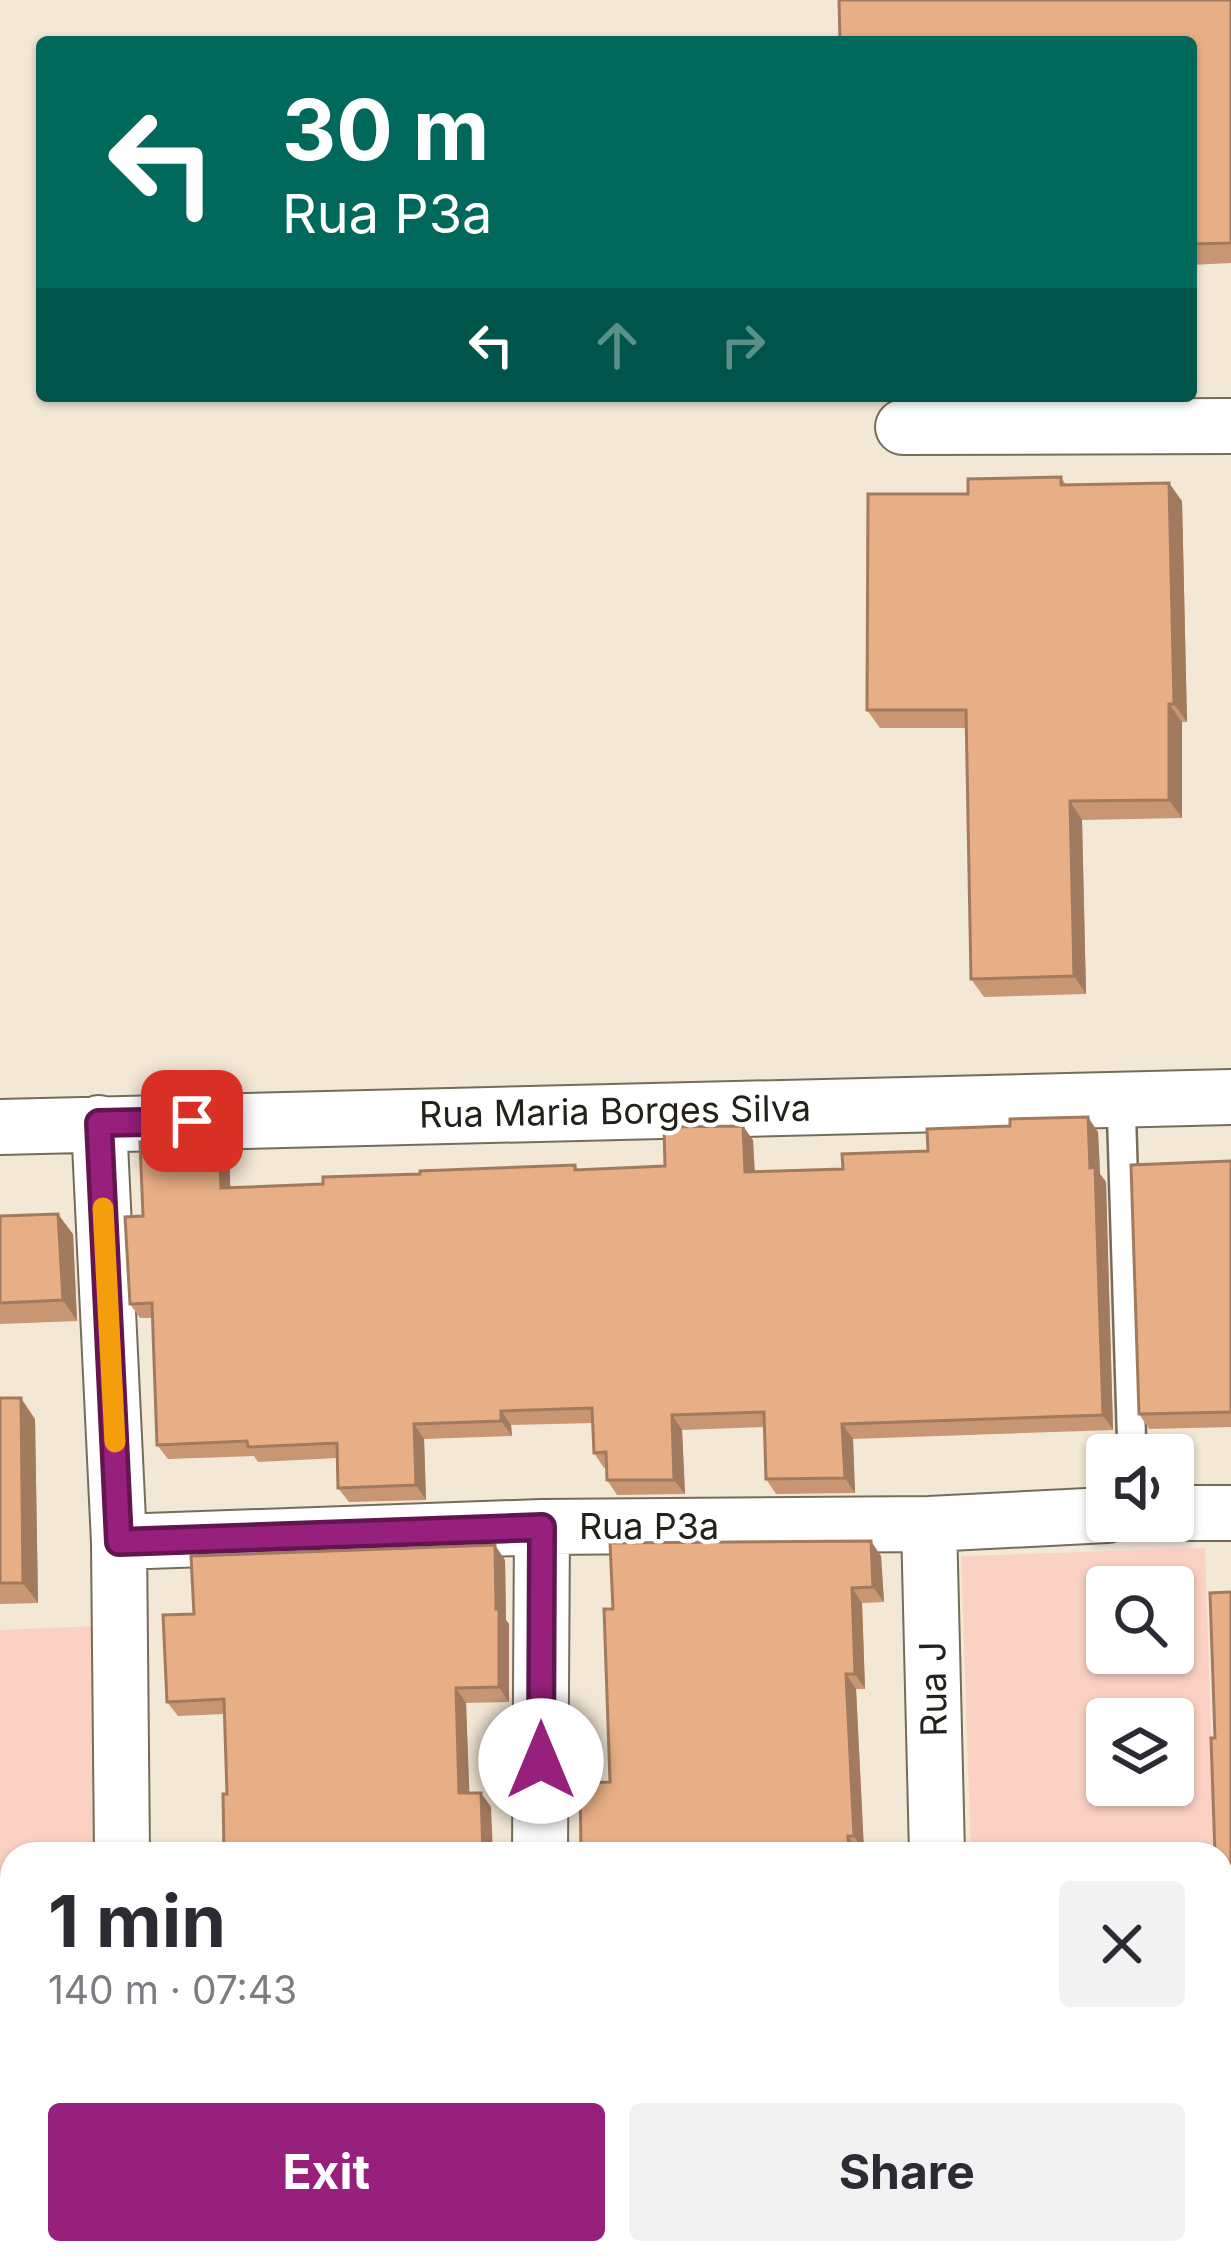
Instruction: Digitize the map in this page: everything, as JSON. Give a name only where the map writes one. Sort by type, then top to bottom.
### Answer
[{"type":"street","points":[[903,427],[1231,426]]},
{"type":"street","name":"Rua Maria Borges Silva","points":[[0,1127],[1231,1097]]},
{"type":"street","points":[[99,1123],[119,1542],[122,1842]]},
{"type":"street","points":[[1194,1513],[1231,1513]]},
{"type":"street","name":"Rua P3a","points":[[119,1542],[542,1527],[929,1524],[1086,1516]]},
{"type":"street","name":"Rua J","points":[[929,1524],[937,1842]]},
{"type":"street","points":[[540,1842],[542,1527]]},
{"type":"lane","points":[[1120,1100],[1131,1434]]},
{"type":"shaded area","points":[[1205,1548],[1215,1842],[971,1842],[961,1556]]},
{"type":"shaded area","points":[[97,1626],[102,1842],[0,1842],[0,1630]]},
{"type":"building","points":[[839,0],[1231,0],[1231,243],[1197,244],[1197,36],[840,36]]},
{"type":"building","points":[[1061,477],[1061,485],[1169,483],[1174,704],[1169,704],[1169,800],[1070,801],[1074,976],[971,979],[966,710],[867,710],[868,494],[968,494],[968,479]]},
{"type":"building","points":[[1088,1117],[1090,1168],[1095,1167],[1103,1415],[842,1424],[845,1478],[766,1479],[764,1412],[672,1415],[674,1480],[607,1480],[606,1452],[594,1453],[592,1408],[501,1411],[501,1421],[414,1424],[416,1485],[338,1488],[337,1443],[157,1445],[152,1303],[130,1304],[125,1217],[143,1216],[140,1142],[219,1140],[221,1188],[323,1184],[323,1177],[420,1171],[665,1166],[664,1127],[743,1126],[745,1172],[843,1169],[842,1154],[928,1151],[927,1129],[1010,1126],[1010,1119]]},
{"type":"building","points":[[1231,1161],[1231,1412],[1139,1414],[1131,1165]]},
{"type":"building","points":[[58,1214],[63,1300],[0,1303],[0,1216]]},
{"type":"building","points":[[0,1398],[21,1398],[23,1583],[0,1583]]},
{"type":"building","points":[[871,1541],[873,1587],[852,1588],[855,1674],[846,1674],[854,1836],[848,1836],[848,1842],[581,1842],[580,1783],[610,1782],[604,1609],[613,1609],[610,1543]]},
{"type":"building","points":[[495,1545],[499,1687],[456,1688],[459,1793],[481,1793],[483,1842],[224,1842],[224,1699],[167,1702],[163,1615],[194,1614],[191,1556]]},
{"type":"building","points":[[1231,1592],[1231,1842],[1215,1842],[1210,1593]]},
{"type":"slow traffic","points":[[103,1208],[115,1442]]},
{"type":"route","points":[[192,1121],[99,1123],[119,1542],[542,1527],[541,1761]]}]
